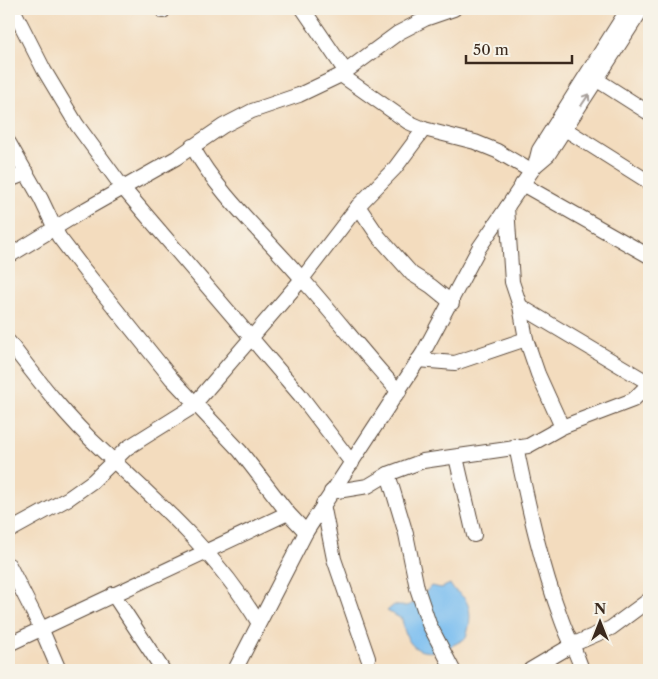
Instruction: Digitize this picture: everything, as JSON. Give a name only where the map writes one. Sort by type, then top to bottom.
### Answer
[{"type":"street","points":[[13,9],[44,70],[77,125],[123,188],[300,395],[352,463]]},
{"type":"street","points":[[303,9],[344,74],[384,108],[424,129],[476,142],[533,169]]},
{"type":"street","points":[[9,256],[252,111],[299,94],[344,74],[398,33],[425,19],[454,9]]},
{"type":"street","points":[[235,670],[258,622],[306,532],[399,392],[452,303],[479,248],[522,184],[533,169],[548,155],[565,129],[628,9]]},
{"type":"street","points":[[533,169],[539,150],[642,9]]},
{"type":"street","points":[[593,77],[649,113]]},
{"type":"street","points":[[9,531],[69,498],[94,481],[126,448],[190,408],[302,279],[358,206],[395,168],[424,129]]},
{"type":"street","points":[[565,129],[649,182]]},
{"type":"street","points":[[9,143],[64,244],[148,350],[258,472],[288,513],[306,532]]},
{"type":"street","points":[[192,146],[217,184],[302,279],[361,351],[399,392]]},
{"type":"street","points":[[9,180],[27,173]]},
{"type":"street","points":[[522,184],[649,256]]},
{"type":"street","points":[[358,206],[379,237],[412,274],[452,303]]},
{"type":"street","points":[[507,207],[512,282],[520,306],[526,339],[538,374],[562,427]]},
{"type":"street","points":[[327,498],[368,486],[388,474],[423,461],[516,446],[528,446],[562,427],[633,400],[649,383],[520,306]]},
{"type":"street","points":[[418,360],[455,363],[526,339]]},
{"type":"street","points":[[9,342],[49,395],[206,552],[245,600],[258,622]]},
{"type":"street","points":[[516,446],[528,504],[545,566],[562,621],[574,644],[582,670]]},
{"type":"street","points":[[456,457],[474,535]]},
{"type":"street","points":[[388,474],[406,534],[417,588],[429,624],[453,670]]},
{"type":"street","points":[[327,498],[334,559],[368,658]]},
{"type":"street","points":[[9,644],[288,513]]},
{"type":"street","points":[[9,565],[41,628],[59,670]]},
{"type":"street","points":[[113,594],[163,670]]},
{"type":"street","points":[[539,668],[574,644],[611,628],[649,600]]},
{"type":"water","points":[[450,584],[464,598],[469,607],[469,623],[466,638],[444,649],[425,651],[417,649],[410,643],[405,633],[402,619],[387,611],[394,605],[406,606],[416,602],[431,586],[441,588]]}]
